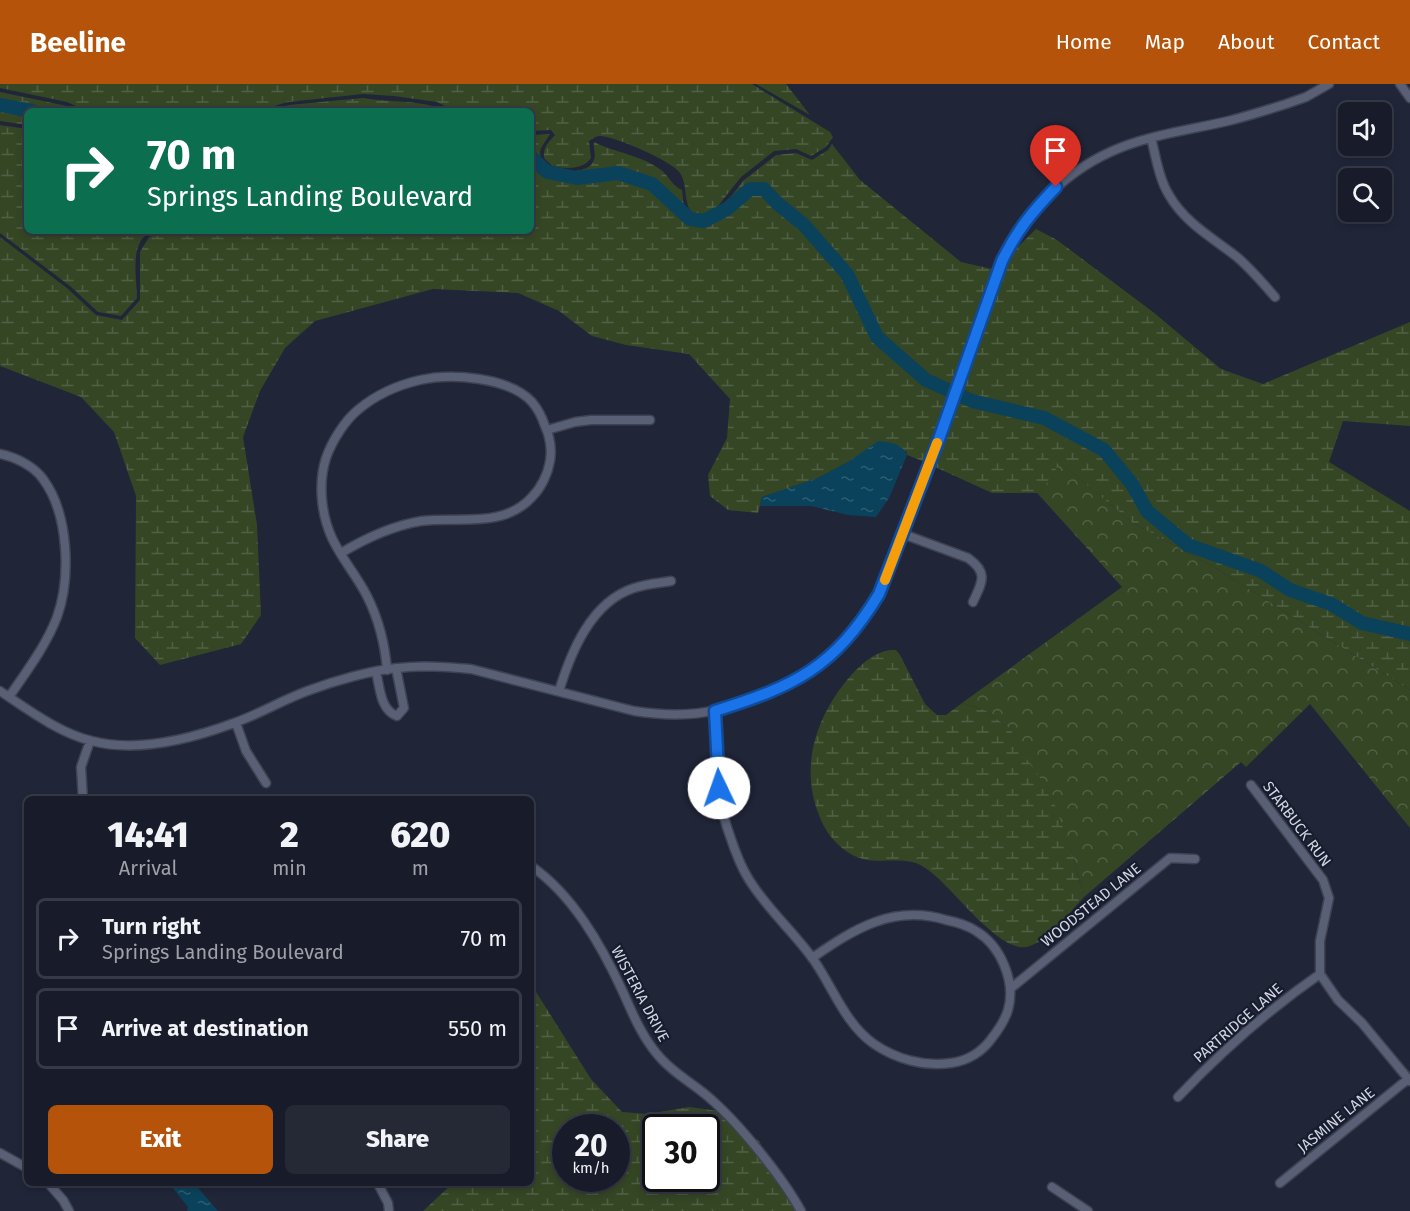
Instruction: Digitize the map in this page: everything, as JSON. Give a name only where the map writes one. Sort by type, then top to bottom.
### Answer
[{"type":"street","points":[[0,691],[42,719],[90,741],[121,746],[143,745],[200,734],[236,723],[310,689],[396,668],[471,669],[634,711],[655,714],[715,711],[801,678],[836,652],[866,616],[879,594],[939,439],[1002,261],[1013,238],[1028,216],[1056,187],[1077,171],[1122,147],[1286,104],[1306,97],[1329,84]]},
{"type":"street","points":[[1400,84],[1410,98]]},
{"type":"street","points":[[1151,138],[1161,176],[1168,194],[1179,211],[1254,273],[1275,297]]},
{"type":"street","points":[[341,553],[382,531],[402,525],[422,521],[497,518],[514,512],[527,502],[538,491],[545,479],[550,461],[547,430],[532,402],[520,392],[491,381],[454,378],[422,380],[388,391],[358,410],[345,423],[327,457],[323,474],[324,509],[332,538],[341,553],[367,596],[375,615],[386,650],[387,670]]},
{"type":"street","points":[[547,430],[591,420],[650,420]]},
{"type":"street","points":[[0,454],[26,464],[43,478],[54,499],[60,520],[67,570],[56,620],[9,697]]},
{"type":"street","points":[[903,534],[968,558],[977,564],[983,574],[973,602]]},
{"type":"street","points":[[559,691],[578,641],[602,610],[632,588],[671,581]]},
{"type":"street","points":[[376,672],[385,707],[396,716],[404,708],[396,668]]},
{"type":"street","points":[[715,711],[723,814],[739,861],[749,880],[812,958],[860,1033],[888,1052],[918,1063],[954,1063],[968,1058],[988,1043],[1000,1027],[1008,1009],[1010,989],[1004,965],[988,941],[976,931],[941,918],[905,915],[883,919],[862,926],[812,958]]},
{"type":"street","points":[[236,723],[246,751],[266,783]]},
{"type":"street","points":[[83,796],[81,767],[90,741]]},
{"type":"street","name":"STARBUCK RUN","points":[[1251,785],[1323,880],[1329,898],[1320,941],[1320,974]]},
{"type":"street","name":"WOODSTEAD LANE","points":[[1010,989],[1170,858],[1195,860]]},
{"type":"street","name":"WISTERIA DRIVE","points":[[534,869],[573,907],[614,973],[645,1037],[656,1054],[669,1068],[722,1110],[768,1164],[801,1211]]},
{"type":"street","points":[[1320,974],[1338,1000],[1362,1023],[1409,1080]]},
{"type":"street","name":"PARTRIDGE LANE","points":[[1178,1097],[1214,1059],[1264,1014],[1320,974]]},
{"type":"street","name":"JASMINE LANE","points":[[1280,1183],[1409,1080]]},
{"type":"street","points":[[0,1154],[24,1166]]},
{"type":"street","points":[[51,1186],[69,1211]]},
{"type":"street","points":[[379,1186],[388,1203],[389,1211]]},
{"type":"street","points":[[1052,1187],[1088,1211]]},
{"type":"green space","points":[[0,84],[752,84],[830,132],[833,137],[826,147],[811,156],[796,149],[774,151],[741,177],[718,206],[702,214],[692,213],[689,208],[684,183],[675,168],[643,150],[608,137],[596,137],[589,141],[591,158],[583,165],[568,168],[552,166],[544,158],[544,151],[555,135],[551,130],[534,131],[534,108],[449,108],[437,102],[363,94],[288,102],[267,108],[80,108],[67,102],[0,88]]},
{"type":"green space","points":[[756,84],[786,84],[810,115]]},
{"type":"green space","points":[[0,92],[72,108],[24,108],[24,125],[0,121]]},
{"type":"green space","points":[[363,98],[416,103],[440,108],[278,108]]},
{"type":"green space","points":[[0,125],[24,129],[24,234],[148,234],[140,242],[137,251],[135,270],[137,298],[121,316],[98,312],[70,286],[0,233]]},
{"type":"green space","points":[[550,134],[540,155],[550,170],[575,171],[587,168],[594,160],[594,142],[645,161],[661,170],[682,190],[684,208],[690,215],[701,218],[721,209],[744,180],[776,155],[796,153],[812,160],[828,150],[832,144],[860,180],[961,262],[992,269],[996,266],[925,462],[907,455],[906,451],[848,462],[818,478],[762,497],[758,513],[728,510],[710,496],[708,475],[727,438],[730,399],[689,354],[626,345],[592,336],[559,311],[518,293],[433,289],[315,321],[285,348],[260,391],[243,437],[257,525],[261,615],[241,644],[160,665],[135,638],[136,496],[114,432],[81,397],[0,366],[0,237],[68,289],[96,315],[122,320],[140,300],[140,252],[149,237],[160,234],[534,234],[534,135]]},
{"type":"green space","points":[[1036,229],[1057,240],[1153,312],[1221,369],[1263,384],[1410,322],[1410,426],[1343,421],[1329,462],[1410,511],[1410,690],[1214,567],[1133,523],[1060,463],[1039,495],[1037,493],[992,493],[933,466],[1006,263],[1011,254]]},
{"type":"green space","points":[[1059,462],[1133,523],[1214,567],[1410,690],[1410,828],[1310,704],[1246,767],[1241,762],[1084,897],[1070,847],[1011,730],[985,710],[962,703],[1122,587],[1039,495]]},
{"type":"green space","points":[[896,650],[900,655],[925,704],[937,715],[946,715],[962,703],[985,710],[1011,730],[1026,758],[1051,794],[1070,847],[1084,897],[1042,940],[1026,947],[1015,946],[1003,940],[922,866],[907,861],[872,860],[854,856],[837,844],[824,825],[813,797],[811,780],[811,762],[819,727],[836,695],[861,665],[872,657]]},
{"type":"green space","points":[[534,989],[591,1079],[622,1112],[647,1114],[689,1107],[718,1111],[759,1141],[800,1211],[423,1211],[450,1186],[534,1186]]},
{"type":"water","points":[[878,441],[899,446],[907,455],[889,498],[876,517],[848,515],[811,506],[760,506],[762,497],[818,478],[848,462]]},
{"type":"water","points":[[194,1186],[218,1211],[187,1211],[188,1207],[172,1187]]},
{"type":"waterway","points":[[0,105],[24,110]]},
{"type":"waterway","points":[[534,160],[547,172],[577,178],[618,173],[652,184],[690,219],[704,221],[727,209],[750,189],[764,189],[804,225],[847,274],[877,337],[926,380],[972,401],[1044,418],[1104,450],[1132,484],[1147,511],[1188,545],[1261,571],[1290,590],[1331,604],[1362,623],[1410,634]]},
{"type":"slow traffic","points":[[885,580],[937,443]]},
{"type":"route","points":[[719,788],[715,711],[775,690],[801,678],[822,664],[849,637],[866,616],[879,594],[939,439],[1002,261],[1013,238],[1028,216],[1056,187]]}]
